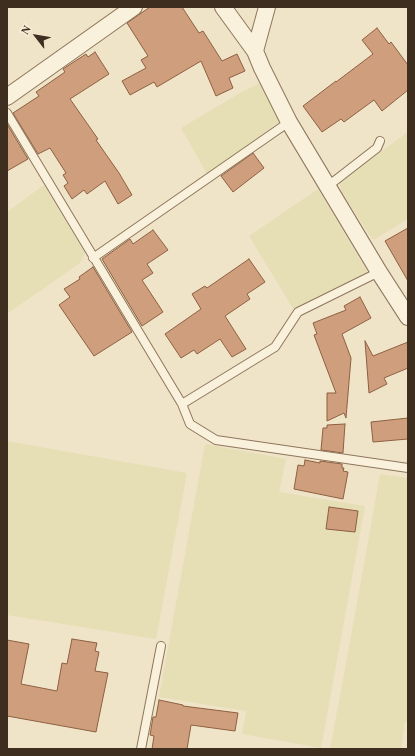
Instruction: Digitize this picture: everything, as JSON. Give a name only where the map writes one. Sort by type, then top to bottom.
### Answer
[{"type":"street","points":[[7,97],[134,7]]},
{"type":"street","points":[[223,7],[255,52],[289,122],[379,272],[408,317]]},
{"type":"street","points":[[255,52],[267,7]]},
{"type":"lane","points":[[7,113],[182,404],[190,424],[216,440],[408,468]]},
{"type":"lane","points":[[93,258],[289,122]]},
{"type":"lane","points":[[328,186],[378,148],[380,141]]},
{"type":"lane","points":[[182,404],[275,347],[298,312],[379,272]]},
{"type":"lane","points":[[141,749],[161,646]]},
{"type":"shaded area","points":[[260,83],[279,122],[207,174],[181,128],[240,93]]},
{"type":"shaded area","points":[[408,132],[408,219],[373,240],[342,193],[339,182]]},
{"type":"shaded area","points":[[44,185],[85,253],[80,263],[7,314],[7,212]]},
{"type":"shaded area","points":[[318,189],[368,273],[294,310],[249,236]]},
{"type":"shaded area","points":[[7,441],[187,473],[156,639],[7,615]]},
{"type":"shaded area","points":[[205,444],[286,459],[279,492],[365,506],[321,748],[242,734],[246,711],[159,697]]},
{"type":"shaded area","points":[[380,474],[408,478],[408,722],[405,722],[401,749],[330,749],[350,642]]},
{"type":"building","points":[[150,7],[182,7],[199,33],[203,31],[222,61],[237,54],[245,71],[229,78],[233,88],[216,96],[201,61],[157,87],[154,82],[130,95],[122,81],[146,68],[141,60],[148,56],[127,23]]},
{"type":"building","points":[[377,28],[389,44],[391,42],[408,65],[408,90],[382,111],[374,100],[344,122],[341,119],[322,132],[303,106],[373,54],[362,40]]},
{"type":"building","points":[[95,52],[109,74],[70,99],[98,139],[96,140],[132,195],[118,204],[105,181],[87,194],[84,190],[72,199],[64,186],[68,183],[63,175],[66,173],[50,148],[38,154],[13,113],[39,96],[36,92],[65,72],[63,69],[86,54],[88,57]]},
{"type":"building","points":[[7,124],[28,159],[7,171]]},
{"type":"building","points":[[253,153],[264,168],[233,192],[221,176]]},
{"type":"building","points":[[408,228],[408,281],[385,241]]},
{"type":"building","points":[[153,230],[168,250],[147,264],[153,273],[142,280],[163,312],[142,326],[102,259],[130,239],[133,244]]},
{"type":"building","points":[[249,259],[265,282],[247,294],[250,299],[225,316],[246,349],[232,357],[220,339],[197,354],[194,350],[181,358],[165,334],[201,309],[192,294],[205,286],[207,288]]},
{"type":"building","points":[[93,267],[132,332],[94,356],[59,305],[70,297],[64,289],[80,279],[79,277]]},
{"type":"building","points":[[360,297],[371,318],[342,334],[351,358],[346,418],[344,413],[327,421],[327,393],[336,393],[314,335],[317,334],[313,323],[346,310],[344,306]]},
{"type":"building","points":[[365,341],[373,356],[408,342],[408,368],[384,378],[387,384],[369,393]]},
{"type":"building","points":[[408,418],[408,439],[373,442],[371,422]]},
{"type":"building","points":[[345,424],[343,453],[321,450],[323,428],[327,428],[327,425]]},
{"type":"building","points":[[305,460],[320,463],[320,461],[342,464],[342,468],[344,468],[343,471],[348,472],[343,499],[294,489],[298,465],[304,466]]},
{"type":"building","points":[[329,507],[358,511],[355,532],[326,529]]},
{"type":"building","points":[[72,639],[97,643],[95,651],[99,652],[95,671],[108,673],[96,732],[7,716],[7,640],[29,644],[21,684],[57,691],[62,663],[67,664]]},
{"type":"building","points":[[159,700],[183,706],[238,713],[235,731],[191,725],[187,749],[152,749],[154,736],[150,735],[153,717],[156,717]]}]
